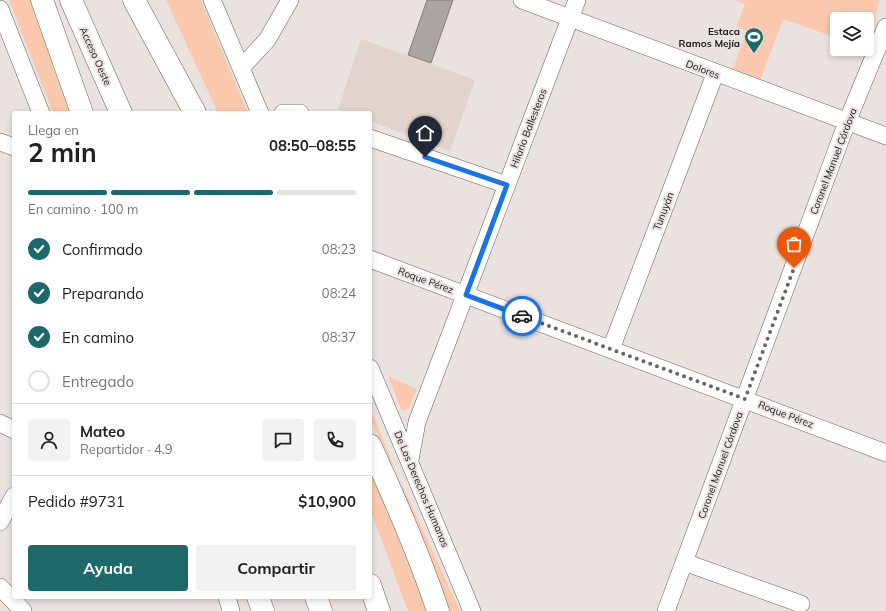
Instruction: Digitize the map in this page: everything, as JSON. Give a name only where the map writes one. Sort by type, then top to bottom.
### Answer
[{"type":"highway","points":[[42,0],[81,111]]},
{"type":"highway","name":"Acceso Oeste","points":[[71,0],[120,111]]},
{"type":"highway","points":[[130,0],[179,111]]},
{"type":"highway","points":[[134,0],[194,111]]},
{"type":"highway","points":[[372,449],[397,504],[438,611]]},
{"type":"highway","points":[[372,591],[379,611]]},
{"type":"highway","points":[[259,599],[263,611]]},
{"type":"highway","points":[[317,599],[321,611]]},
{"type":"street","points":[[212,0],[259,111]]},
{"type":"street","points":[[241,68],[267,40],[290,0]]},
{"type":"street","name":"Dolores","points":[[522,0],[570,17],[715,74],[886,136]]},
{"type":"street","name":"Hilario Ballesteros","points":[[410,460],[418,422],[577,0]]},
{"type":"street","points":[[0,9],[40,111]]},
{"type":"street","name":"Coronel Manuel Córdova","points":[[666,611],[848,122],[886,27]]},
{"type":"street","name":"Tunuyán","points":[[611,349],[715,74]]},
{"type":"street","points":[[372,139],[507,185]]},
{"type":"street","points":[[0,142],[12,146]]},
{"type":"street","name":"Roque Pérez","points":[[372,260],[886,453]]},
{"type":"street","name":"De Los Derechos Humanos","points":[[372,373],[410,460],[472,611]]},
{"type":"street","points":[[0,423],[12,429]]},
{"type":"street","points":[[0,522],[12,500]]},
{"type":"street","points":[[684,562],[801,604]]},
{"type":"street","points":[[0,587],[23,611]]},
{"type":"street","points":[[228,599],[231,611]]},
{"type":"shaded area","points":[[9,0],[34,0],[75,111],[52,111]]},
{"type":"shaded area","points":[[166,0],[201,0],[247,111],[217,111]]},
{"type":"shaded area","name":"Estaca Ramos Mejía","points":[[735,0],[880,1],[874,17],[874,12],[830,12],[830,36],[783,19],[760,81],[732,71],[747,31],[736,27],[745,4]]},
{"type":"shaded area","points":[[361,39],[475,80],[450,151],[372,122],[372,111],[338,110]]},
{"type":"shaded area","points":[[388,376],[417,389],[409,408],[402,411]]},
{"type":"shaded area","points":[[372,413],[398,476],[372,423]]},
{"type":"shaded area","points":[[372,464],[432,611],[408,611],[372,514]]},
{"type":"shaded area","points":[[398,476],[460,611],[448,611]]},
{"type":"building","points":[[427,0],[453,0],[431,63],[408,55]]},
{"type":"way so far","points":[[522,316],[745,399],[794,268]]},
{"type":"place","name":"Estaca Ramos Mejía","points":[[754,54]]},
{"type":"route","points":[[425,157],[507,185],[466,295],[522,316]]}]
